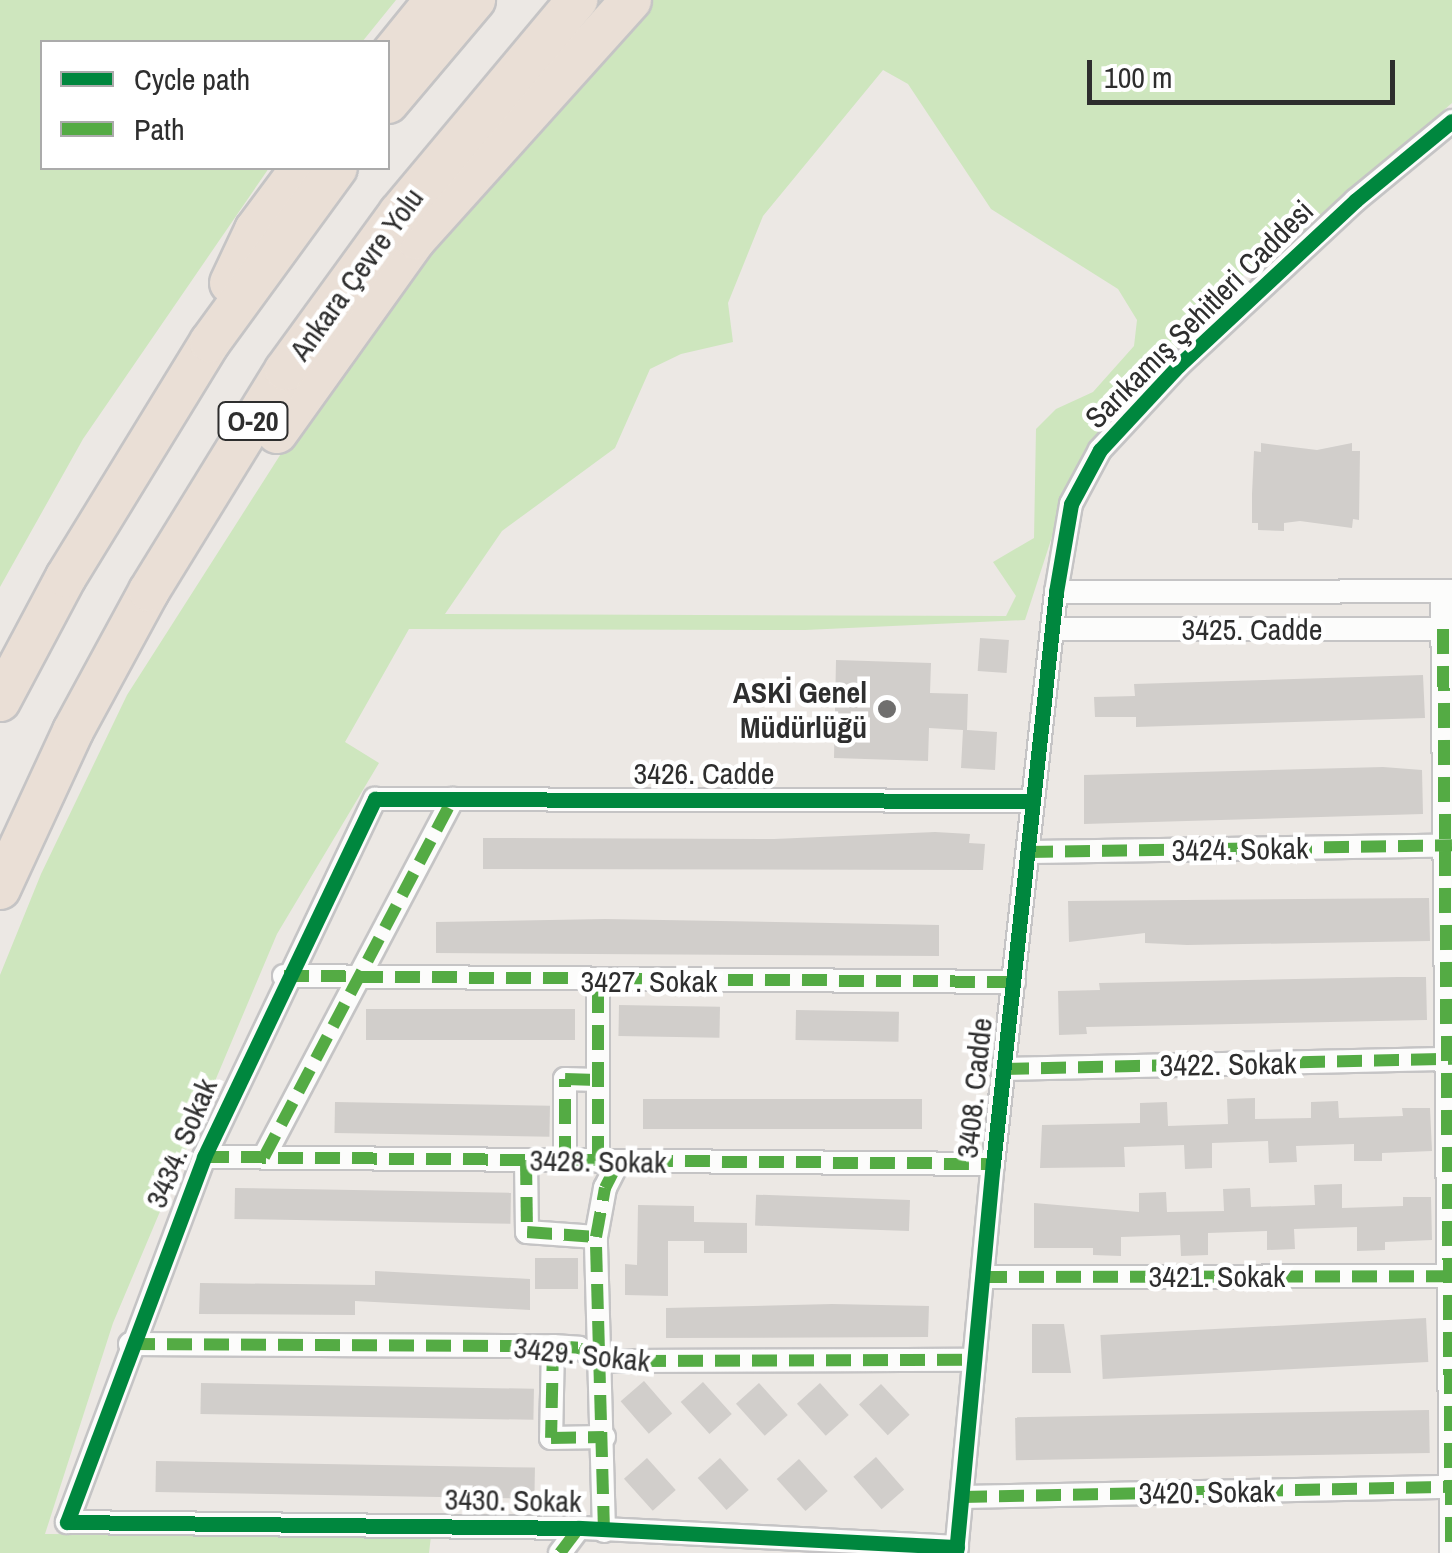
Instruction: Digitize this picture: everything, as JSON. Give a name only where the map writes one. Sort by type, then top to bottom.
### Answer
[{"type":"highway","points":[[390,56],[436,0]]},
{"type":"highway","points":[[390,101],[475,0]]},
{"type":"highway","name":"Ankara Çevre Yolu","points":[[0,889],[73,732],[150,592],[285,370],[399,213],[577,0]]},
{"type":"highway","points":[[150,592],[245,480],[416,238],[631,0]]},
{"type":"highway","points":[[176,398],[254,230],[299,170]]},
{"type":"highway","name":"O-20","points":[[0,701],[176,398],[337,170]]},
{"type":"street","name":"Sarıkamış Şehitleri Caddesi","points":[[1052,630],[1072,504],[1100,450],[1274,274],[1452,121]]},
{"type":"street","name":"3425. Cadde","points":[[1056,592],[1447,592]]},
{"type":"street","points":[[1447,592],[1451,1553]]},
{"type":"street","name":"3425. Cadde","points":[[1052,630],[1448,629]]},
{"type":"street","name":"3408. Cadde","points":[[956,1550],[993,1164],[1052,630]]},
{"type":"street","name":"3426. Cadde","points":[[375,799],[1034,802]]},
{"type":"street","name":"3434. Sokak","points":[[67,1522],[130,1344],[204,1156],[284,976],[375,799]]},
{"type":"street","points":[[264,1157],[352,981],[453,799]]},
{"type":"street","name":"3424. Sokak","points":[[1028,852],[1450,845]]},
{"type":"street","name":"3427. Sokak","points":[[284,976],[352,981],[1014,982]]},
{"type":"street","points":[[598,980],[597,1080],[609,1161],[596,1237],[604,1361],[604,1530]]},
{"type":"street","name":"3422. Sokak","points":[[1004,1069],[1451,1059]]},
{"type":"street","points":[[565,1160],[565,1079],[597,1080]]},
{"type":"street","name":"3428. Sokak","points":[[204,1156],[993,1164]]},
{"type":"street","points":[[526,1160],[527,1232],[596,1237]]},
{"type":"street","name":"3421. Sokak","points":[[982,1277],[1452,1276]]},
{"type":"street","name":"3429. Sokak","points":[[130,1344],[553,1346],[579,1348],[604,1361],[974,1360]]},
{"type":"street","points":[[553,1346],[552,1438],[604,1437]]},
{"type":"street","name":"3420. Sokak","points":[[962,1497],[1452,1486]]},
{"type":"street","name":"3430. Sokak","points":[[67,1522],[579,1528],[956,1550]]},
{"type":"street","points":[[560,1553],[579,1528]]},
{"type":"green space","points":[[0,0],[396,0],[364,40],[40,40],[40,170],[268,170],[83,439],[0,587]]},
{"type":"green space","points":[[642,0],[1452,0],[1452,103],[1258,270],[1239,277],[1233,296],[1196,322],[1193,336],[1134,388],[1130,406],[1073,472],[1025,620],[805,630],[409,629],[345,742],[379,763],[277,934],[113,1323],[45,1534],[431,1536],[429,1553],[0,1553],[0,975],[41,874],[127,695],[358,333]],"holes":[[[883,70],[908,84],[991,209],[1118,289],[1137,320],[1134,346],[1093,392],[1056,409],[1036,429],[1034,538],[993,562],[1016,596],[1006,616],[445,614],[502,531],[615,448],[650,369],[681,354],[733,342],[728,303],[763,216]]]},
{"type":"building","points":[[1261,443],[1317,450],[1352,443],[1352,451],[1360,451],[1359,520],[1353,519],[1352,528],[1300,521],[1284,523],[1284,531],[1258,530],[1258,523],[1252,523],[1252,494],[1254,451],[1261,452]]},
{"type":"building","points":[[980,638],[1009,640],[1007,673],[978,671]]},
{"type":"building","points":[[836,660],[931,663],[930,693],[968,694],[967,730],[997,732],[995,770],[961,768],[963,730],[929,728],[928,761],[834,758]]},
{"type":"building","points":[[1423,675],[1425,718],[1136,727],[1136,717],[1095,717],[1094,697],[1135,696],[1134,684]]},
{"type":"building","points":[[1383,767],[1422,770],[1423,814],[1084,824],[1084,775]]},
{"type":"building","points":[[970,834],[969,843],[985,844],[983,870],[483,869],[483,838],[774,839]]},
{"type":"building","points":[[1429,898],[1430,941],[1187,945],[1145,943],[1145,933],[1069,942],[1068,901]]},
{"type":"building","points":[[605,919],[939,925],[939,956],[436,953],[436,922]]},
{"type":"building","points":[[1426,977],[1427,1020],[1086,1027],[1087,1034],[1059,1035],[1058,991],[1100,990],[1099,983]]},
{"type":"building","points":[[619,1005],[720,1007],[719,1038],[618,1036]]},
{"type":"building","points":[[366,1009],[575,1009],[575,1040],[366,1040]]},
{"type":"building","points":[[796,1010],[899,1012],[898,1042],[795,1040]]},
{"type":"building","points":[[1255,1098],[1255,1119],[1311,1118],[1311,1102],[1338,1101],[1339,1118],[1403,1116],[1402,1108],[1430,1108],[1432,1151],[1382,1153],[1382,1161],[1354,1161],[1354,1144],[1296,1146],[1297,1162],[1269,1163],[1268,1141],[1212,1143],[1212,1168],[1185,1169],[1184,1145],[1124,1147],[1125,1167],[1040,1168],[1042,1125],[1140,1123],[1140,1103],[1167,1102],[1168,1126],[1228,1124],[1227,1099]]},
{"type":"building","points":[[643,1099],[922,1099],[922,1129],[643,1129]]},
{"type":"building","points":[[335,1102],[550,1106],[549,1137],[334,1133]]},
{"type":"building","points":[[1342,1184],[1342,1208],[1403,1206],[1403,1197],[1431,1197],[1432,1240],[1385,1242],[1385,1250],[1357,1251],[1357,1227],[1294,1229],[1295,1249],[1267,1250],[1267,1231],[1208,1233],[1208,1255],[1181,1256],[1180,1235],[1121,1237],[1121,1256],[1093,1255],[1093,1248],[1034,1248],[1034,1203],[1139,1212],[1139,1193],[1166,1192],[1167,1212],[1224,1211],[1223,1189],[1250,1188],[1251,1207],[1315,1205],[1314,1185]]},
{"type":"building","points":[[235,1188],[511,1193],[510,1224],[234,1219]]},
{"type":"building","points":[[756,1195],[910,1200],[909,1231],[755,1226]]},
{"type":"building","points":[[638,1205],[694,1206],[694,1222],[747,1223],[747,1253],[704,1253],[704,1241],[668,1241],[668,1296],[625,1295],[625,1264],[637,1265]]},
{"type":"building","points":[[535,1258],[578,1258],[578,1289],[535,1289]]},
{"type":"building","points":[[375,1271],[530,1279],[530,1310],[355,1301],[355,1315],[199,1314],[200,1283],[375,1285]]},
{"type":"building","points":[[929,1306],[928,1337],[666,1338],[666,1308]]},
{"type":"building","points":[[1426,1318],[1428,1362],[1103,1379],[1100,1335]]},
{"type":"building","points":[[1032,1324],[1064,1324],[1071,1373],[1032,1373]]},
{"type":"building","points":[[644,1381],[672,1413],[649,1434],[621,1401]]},
{"type":"building","points":[[703,1382],[732,1414],[709,1434],[681,1402]]},
{"type":"building","points":[[201,1383],[534,1389],[533,1420],[200,1414]]},
{"type":"building","points":[[759,1383],[788,1415],[765,1436],[736,1404]]},
{"type":"building","points":[[820,1383],[849,1415],[826,1436],[797,1404]]},
{"type":"building","points":[[881,1384],[910,1415],[888,1435],[859,1404]]},
{"type":"building","points":[[1429,1410],[1430,1453],[1016,1460],[1015,1417]]},
{"type":"building","points":[[876,1457],[904,1489],[882,1509],[853,1477]]},
{"type":"building","points":[[647,1458],[676,1490],[653,1511],[624,1479]]},
{"type":"building","points":[[720,1458],[749,1490],[726,1510],[698,1478]]},
{"type":"building","points":[[799,1459],[828,1491],[805,1511],[777,1479]]},
{"type":"building","points":[[156,1461],[535,1468],[534,1499],[155,1492]]},
{"type":"marked path","points":[[1443,629],[1451,1553]]},
{"type":"marked path","points":[[264,1157],[453,799]]},
{"type":"marked path","points":[[1028,852],[1452,845]]},
{"type":"marked path","points":[[284,976],[1014,982]]},
{"type":"marked path","points":[[598,981],[598,1161]]},
{"type":"marked path","points":[[1004,1069],[1452,1059]]},
{"type":"marked path","points":[[565,1161],[565,1079],[597,1080]]},
{"type":"marked path","points":[[204,1157],[993,1164]]},
{"type":"marked path","points":[[526,1160],[527,1232],[596,1237]]},
{"type":"marked path","points":[[604,1531],[596,1237],[605,1188],[619,1161]]},
{"type":"marked path","points":[[982,1277],[1452,1276]]},
{"type":"marked path","points":[[130,1344],[553,1346],[579,1348],[604,1361],[973,1360]]},
{"type":"marked path","points":[[553,1346],[551,1438],[604,1437]]},
{"type":"marked path","points":[[962,1497],[1452,1487]]},
{"type":"marked path","points":[[560,1553],[579,1528]]},
{"type":"cycle path","points":[[956,1553],[993,1164],[1056,592],[1071,504],[1100,450],[1178,366],[1356,200],[1452,121]]},
{"type":"cycle path","points":[[957,1547],[579,1528],[67,1522],[204,1157],[375,799],[1033,801]]},
{"type":"place","name":"ASKİ Genel Müdürlüğü","points":[[887,709]]}]
